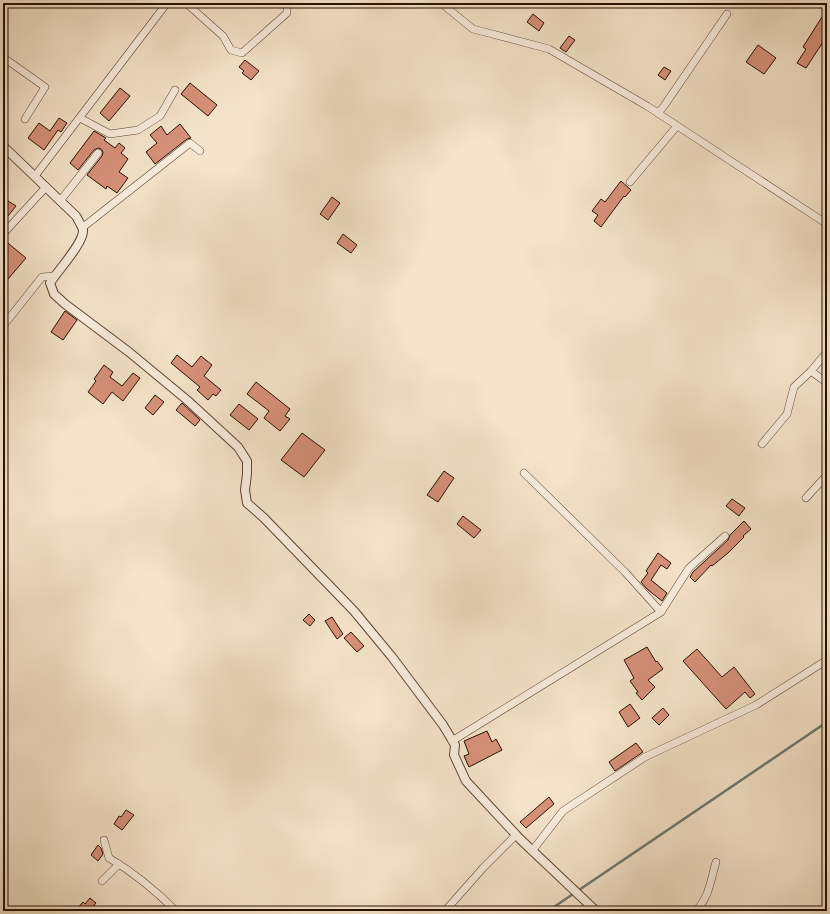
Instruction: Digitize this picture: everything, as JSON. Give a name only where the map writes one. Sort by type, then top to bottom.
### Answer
[{"type":"street","points":[[35,176],[167,3]]},
{"type":"street","points":[[186,3],[223,36],[231,50],[242,54],[287,13],[287,6],[284,3]]},
{"type":"street","points":[[441,3],[473,29],[549,49],[658,113],[827,224]]},
{"type":"street","points":[[658,113],[727,14]]},
{"type":"street","points":[[3,58],[45,88],[25,119]]},
{"type":"street","points":[[80,118],[110,134],[138,130],[160,116],[175,90]]},
{"type":"street","points":[[630,182],[677,126]]},
{"type":"street","points":[[82,228],[190,144],[200,152]]},
{"type":"street","points":[[3,146],[76,216],[82,228],[80,242],[50,283],[54,294],[129,352],[187,400],[238,447],[247,461],[248,474],[245,490],[247,503],[264,518],[354,611],[401,669],[443,725],[455,745],[454,755],[466,781],[516,835],[596,911]]},
{"type":"street","points":[[60,201],[98,153]]},
{"type":"street","points":[[3,234],[46,187]]},
{"type":"street","points":[[3,326],[42,278],[54,276]]},
{"type":"street","points":[[762,444],[787,414],[794,386],[811,371],[827,352]]},
{"type":"street","points":[[811,371],[827,383]]},
{"type":"street","points":[[524,473],[624,572],[661,612]]},
{"type":"street","points":[[806,498],[827,475]]},
{"type":"street","points":[[452,741],[661,612],[688,568],[725,536]]},
{"type":"street","points":[[532,851],[563,811],[645,756],[756,705],[827,660]]},
{"type":"street","points":[[445,911],[483,868],[516,835]]},
{"type":"street","points":[[104,840],[109,858],[119,864],[176,911]]},
{"type":"street","points":[[695,911],[700,907],[705,898],[716,862]]},
{"type":"street","points":[[102,881],[119,864]]},
{"type":"building","points":[[827,9],[827,36],[806,68],[797,63],[806,49],[803,47]]},
{"type":"building","points":[[533,14],[544,23],[539,31],[527,22]]},
{"type":"building","points":[[569,36],[575,40],[566,52],[560,48]]},
{"type":"building","points":[[758,45],[776,58],[764,74],[746,62]]},
{"type":"building","points":[[245,60],[259,71],[251,80],[242,73],[244,71],[239,67]]},
{"type":"building","points":[[664,67],[671,71],[665,80],[658,75]]},
{"type":"building","points":[[190,83],[217,105],[208,116],[181,94]]},
{"type":"building","points":[[120,88],[130,96],[109,121],[100,113]]},
{"type":"building","points":[[59,118],[67,123],[61,132],[58,130],[44,150],[28,138],[39,123],[50,131]]},
{"type":"building","points":[[180,124],[191,138],[187,139],[155,164],[146,152],[157,143],[150,135],[161,126],[167,135]]},
{"type":"building","points":[[94,131],[106,138],[104,140],[115,148],[119,143],[125,148],[121,153],[128,159],[119,172],[128,178],[117,193],[107,186],[106,189],[87,175],[102,156],[103,152],[101,149],[98,148],[94,150],[78,170],[70,163]]},
{"type":"building","points":[[621,181],[631,190],[625,197],[624,196],[601,227],[594,221],[598,215],[592,211],[601,199],[605,202]]},
{"type":"building","points":[[332,197],[340,203],[328,220],[320,214]]},
{"type":"building","points":[[8,201],[16,206],[8,216],[3,212],[3,208]]},
{"type":"building","points":[[343,234],[357,245],[351,253],[337,243]]},
{"type":"building","points":[[3,239],[26,258],[3,285]]},
{"type":"building","points":[[65,311],[77,320],[63,340],[51,332]]},
{"type":"building","points":[[177,355],[192,367],[201,356],[212,365],[204,376],[221,390],[216,396],[213,394],[208,400],[197,390],[200,387],[171,363]]},
{"type":"building","points":[[104,365],[113,372],[110,377],[122,386],[133,373],[140,378],[123,401],[112,392],[103,404],[88,392],[96,381],[94,379]]},
{"type":"building","points":[[256,382],[290,409],[285,416],[290,419],[280,431],[264,418],[269,411],[247,394]]},
{"type":"building","points":[[155,395],[164,402],[153,415],[145,408]]},
{"type":"building","points":[[182,403],[200,420],[195,426],[176,410]]},
{"type":"building","points":[[239,404],[258,419],[249,430],[230,415]]},
{"type":"building","points":[[302,433],[325,450],[304,477],[281,460]]},
{"type":"building","points":[[444,471],[454,478],[438,502],[427,495]]},
{"type":"building","points":[[732,499],[745,508],[739,516],[726,506]]},
{"type":"building","points":[[463,516],[481,530],[474,538],[457,524]]},
{"type":"building","points":[[744,521],[751,529],[728,553],[712,566],[711,565],[695,582],[690,577],[693,572],[728,540],[730,535]]},
{"type":"building","points":[[658,553],[671,563],[667,569],[661,565],[651,580],[667,593],[662,601],[641,582],[648,573],[646,571]]},
{"type":"building","points":[[309,614],[315,620],[310,626],[303,620]]},
{"type":"building","points":[[332,617],[343,634],[337,639],[325,621]]},
{"type":"building","points":[[351,632],[364,646],[357,652],[344,638]]},
{"type":"building","points":[[647,647],[656,662],[657,661],[663,669],[648,680],[655,687],[642,700],[636,693],[638,692],[630,681],[634,678],[624,660]]},
{"type":"building","points":[[697,649],[722,677],[734,667],[755,694],[750,698],[745,692],[726,709],[683,661]]},
{"type":"building","points":[[630,704],[640,718],[628,727],[619,712]]},
{"type":"building","points":[[663,708],[669,715],[659,725],[652,718]]},
{"type":"building","points":[[487,731],[492,742],[496,739],[502,750],[469,767],[464,756],[469,754],[464,741]]},
{"type":"building","points":[[636,743],[643,752],[615,771],[609,762]]},
{"type":"building","points":[[549,797],[554,804],[526,828],[520,822]]},
{"type":"building","points":[[126,810],[134,815],[122,830],[114,824],[119,816],[121,817]]},
{"type":"building","points":[[98,845],[103,854],[98,861],[91,855]]},
{"type":"building","points":[[90,898],[96,903],[91,909],[94,911],[75,911],[83,902],[85,904]]},
{"type":"waterway","points":[[548,911],[827,722]]}]
